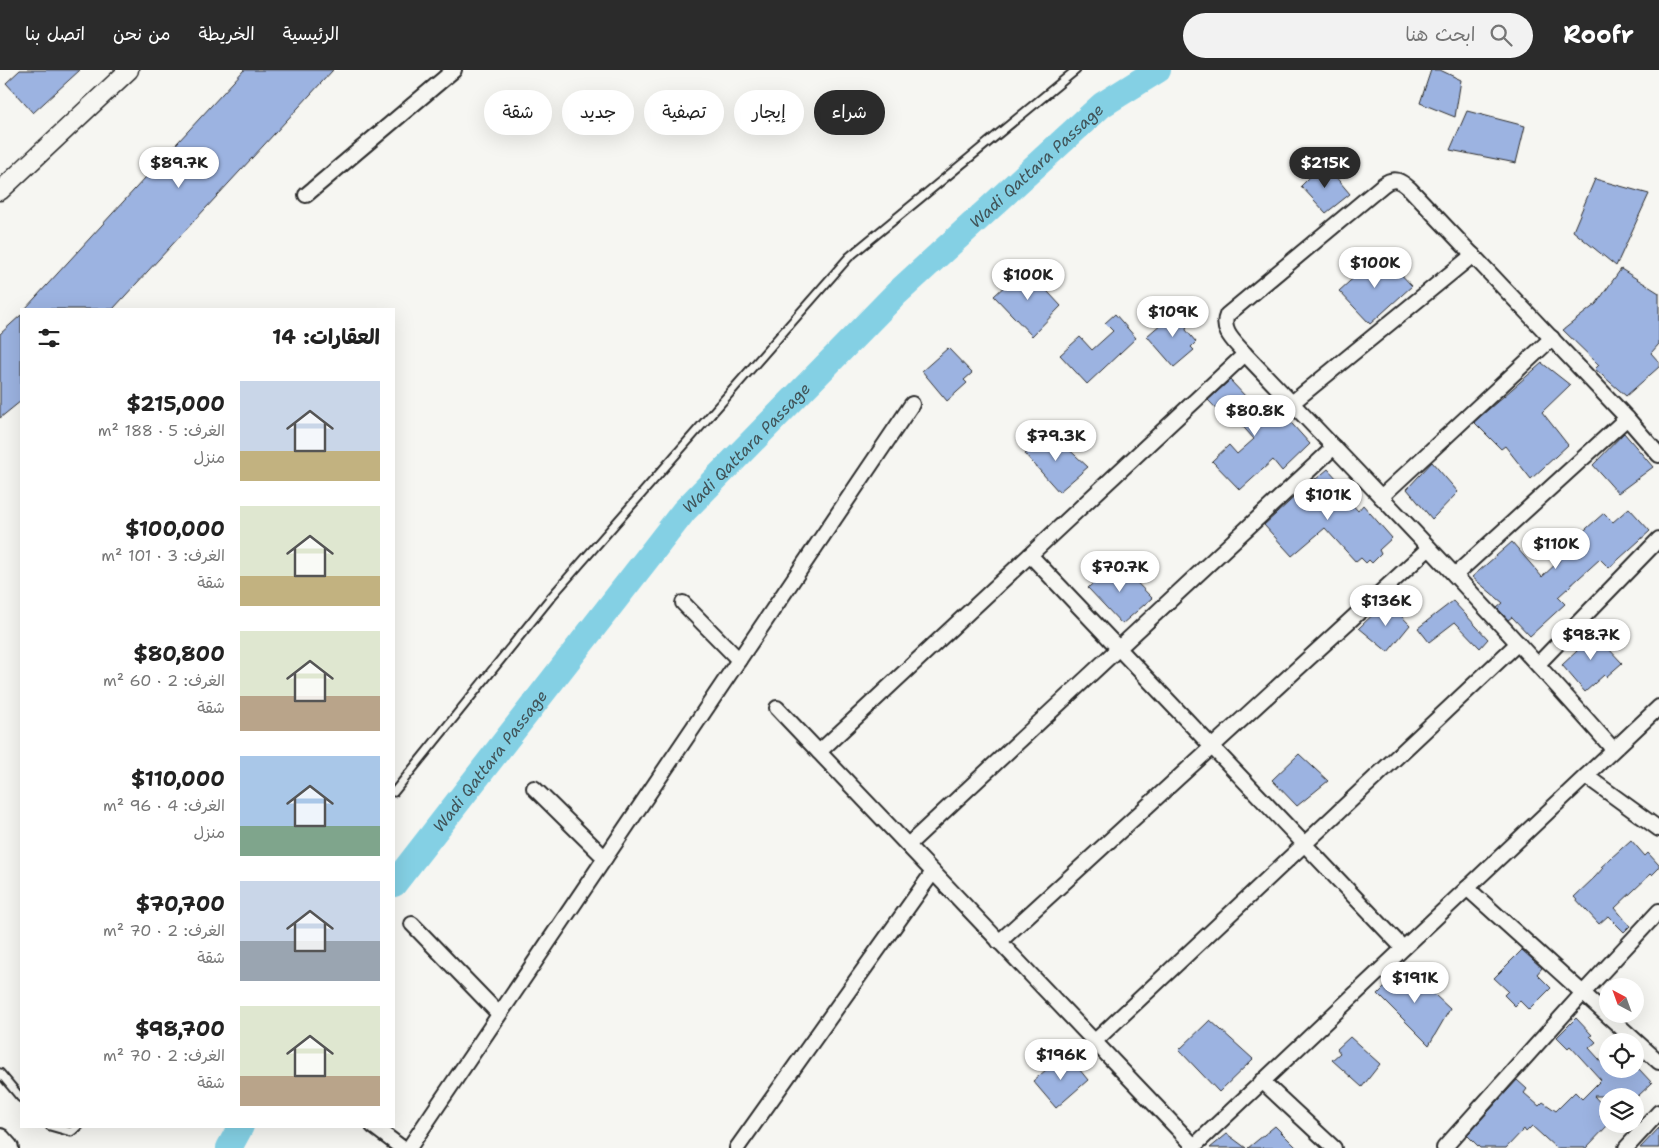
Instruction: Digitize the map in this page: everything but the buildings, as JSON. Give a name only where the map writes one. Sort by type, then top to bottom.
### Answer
[{"type":"main road","points":[[0,1139],[8,1148]]},
{"type":"street","points":[[0,191],[129,70]]},
{"type":"street","points":[[306,195],[454,70]]},
{"type":"street","points":[[1614,750],[1538,664],[1245,354],[1228,334],[1225,326],[1227,315],[1389,181],[1395,179],[1410,189],[1627,418],[1659,455]]},
{"type":"street","points":[[1292,403],[1472,254]]},
{"type":"street","points":[[1381,497],[1552,338]]},
{"type":"street","points":[[819,752],[1245,354]]},
{"type":"street","points":[[409,1148],[912,404]]},
{"type":"street","points":[[1455,575],[1627,418]]},
{"type":"street","points":[[908,845],[1334,447]]},
{"type":"street","points":[[1538,664],[1659,540]]},
{"type":"street","points":[[999,942],[1429,548]]},
{"type":"street","points":[[1030,555],[1403,948]]},
{"type":"street","points":[[683,603],[739,660]]},
{"type":"street","points":[[1094,1042],[1518,643]]},
{"type":"street","points":[[777,708],[1193,1147],[1659,707]]},
{"type":"street","points":[[1586,776],[1659,829]]},
{"type":"street","points":[[534,788],[605,858]]},
{"type":"street","points":[[737,1148],[933,872]]},
{"type":"street","points":[[1467,888],[1659,1062]]},
{"type":"street","points":[[1444,1148],[1659,911]]},
{"type":"street","points":[[412,924],[499,1014]]},
{"type":"street","points":[[1262,1081],[1334,1148]]},
{"type":"street","points":[[1626,1148],[1659,1112]]},
{"type":"street","points":[[376,1128],[402,1148]]},
{"type":"lane","points":[[1063,70],[1068,76]]},
{"type":"lane","points":[[395,791],[552,596],[849,257],[1076,70]]},
{"type":"lane","points":[[0,1073],[20,1097]]},
{"type":"lane","points":[[57,1128],[71,1132],[76,1128]]},
{"type":"waterway","name":"Wadi Qattara Passage","points":[[395,883],[684,511],[896,294],[1102,105],[1158,70]]},
{"type":"waterway","name":"Wadi Qattara Passage","points":[[229,1148],[240,1128]]}]
